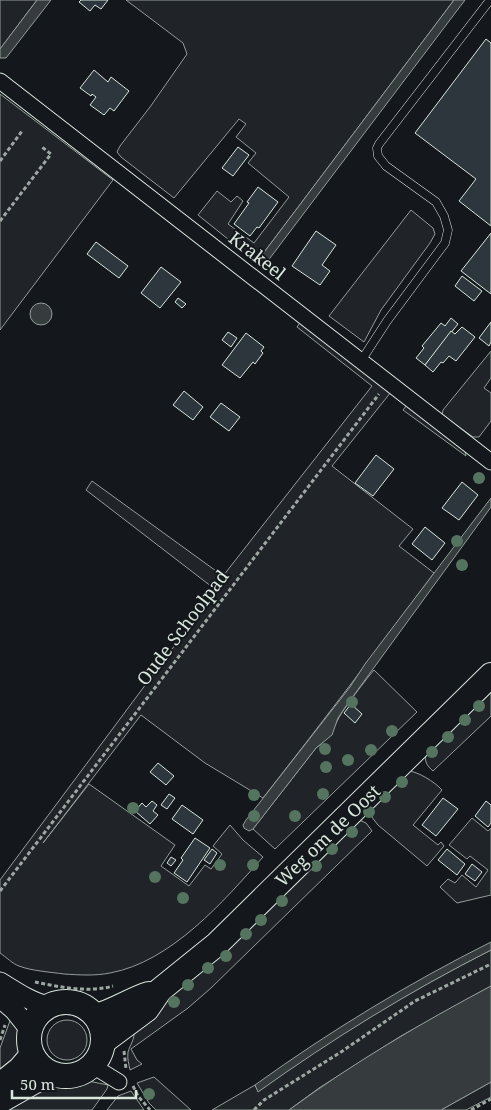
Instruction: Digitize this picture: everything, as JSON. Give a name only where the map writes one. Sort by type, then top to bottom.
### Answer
[{"type":"main road","name":"Weg om de Oost","points":[[104,1041],[147,1009],[160,990],[217,944],[491,675]]},
{"type":"main road","name":"Weg om de Oost","points":[[96,1016],[120,1008],[138,998],[160,990]]},
{"type":"main road","points":[[58,1002],[68,1002],[83,1006],[96,1016],[102,1027],[104,1041],[101,1053],[93,1066],[73,1076],[55,1076],[40,1066],[32,1055],[28,1040],[36,1016],[48,1006],[58,1002]]},
{"type":"main road","points":[[0,1085],[20,1069],[32,1055]]},
{"type":"main road","points":[[0,1101],[49,1073]]},
{"type":"street","name":"Krakeel","points":[[0,81],[362,360],[491,462]]},
{"type":"street","points":[[0,982],[39,1004],[48,1006]]},
{"type":"street","points":[[0,998],[14,1010],[30,1030]]},
{"type":"street","points":[[93,1066],[119,1082]]},
{"type":"lane","points":[[362,360],[387,321],[445,243],[448,230],[444,216],[436,202],[386,166],[378,156],[377,148],[490,0]]},
{"type":"path","points":[[0,162],[22,132]]},
{"type":"path","points":[[0,221],[51,154],[42,147]]},
{"type":"path","name":"Oude Schoolpad","points":[[0,891],[388,382]]},
{"type":"path","points":[[254,1110],[264,1100],[341,1052],[415,1001],[491,964]]},
{"type":"path","points":[[35,982],[79,988],[110,987]]},
{"type":"path","points":[[471,1110],[491,1099]]},
{"type":"shaded area","points":[[0,0],[37,0],[0,49]]},
{"type":"shaded area","points":[[37,0],[51,0],[6,58],[0,58],[0,49]]},
{"type":"shaded area","points":[[126,0],[454,0],[259,259],[259,264],[198,215],[217,191],[231,202],[237,196],[243,201],[228,224],[254,243],[289,197],[248,163],[256,153],[236,137],[246,124],[239,119],[174,198],[117,152],[187,54],[183,43]]},
{"type":"shaded area","points":[[454,0],[465,0],[264,266],[259,264],[259,259]]},
{"type":"shaded area","points":[[0,94],[113,180],[0,330]]},
{"type":"shaded area","points":[[411,210],[433,228],[435,234],[381,310],[364,342],[329,316]]},
{"type":"shaded area","points":[[37,303],[45,303],[52,310],[52,318],[45,325],[37,325],[30,318],[30,310]]},
{"type":"shaded area","points":[[301,321],[391,392],[332,466],[413,529],[399,546],[434,573],[263,798],[205,763],[141,715],[43,843],[89,784],[175,845],[161,866],[189,886],[205,865],[211,869],[222,854],[213,846],[230,825],[243,840],[263,857],[214,910],[195,927],[175,943],[132,967],[99,975],[87,975],[41,971],[17,965],[0,953],[0,880],[216,590],[86,490],[92,481],[223,576],[372,386],[297,327]]},
{"type":"shaded area","points":[[491,351],[491,378],[484,388],[491,393],[491,421],[479,437],[473,437],[442,415],[443,410]]},
{"type":"shaded area","points":[[407,405],[465,451],[466,456],[403,410]]},
{"type":"shaded area","points":[[491,498],[491,507],[346,706],[338,718],[332,735],[316,748],[253,829],[249,831],[244,828],[243,825],[246,820],[350,687],[365,664]]},
{"type":"shaded area","points":[[374,670],[417,712],[275,849],[253,829],[316,748],[329,735],[343,711]]},
{"type":"shaded area","points":[[491,690],[491,716],[433,771],[425,758],[426,753]]},
{"type":"shaded area","points":[[408,771],[426,778],[442,790],[413,825],[438,845],[441,842],[444,846],[427,866],[378,825],[368,812]]},
{"type":"shaded area","points":[[472,818],[488,831],[491,828],[491,895],[457,903],[440,887],[448,879],[455,883],[462,875],[476,887],[488,870],[470,856],[467,859],[449,845]]},
{"type":"shaded area","points":[[357,819],[366,823],[372,831],[211,988],[188,1008],[131,1049],[137,1060],[142,1064],[130,1070],[128,1052],[134,1031]]},
{"type":"shaded area","points":[[491,942],[491,950],[372,1016],[258,1092],[255,1085],[341,1027],[430,974]]},
{"type":"shaded area","points":[[491,950],[491,986],[401,1036],[319,1088],[289,1110],[212,1110],[255,1085],[259,1091],[315,1052],[372,1016]]},
{"type":"shaded area","points":[[491,986],[491,1082],[441,1110],[289,1110],[388,1044]]},
{"type":"shaded area","points":[[11,1018],[23,1034],[22,1049],[0,1078],[0,1048]]},
{"type":"shaded area","points":[[67,1020],[81,1026],[87,1040],[81,1054],[67,1060],[53,1054],[47,1040],[53,1026]]},
{"type":"shaded area","points":[[154,1077],[191,1110],[156,1110],[149,1103],[137,1083]]},
{"type":"shaded area","points":[[88,1081],[108,1085],[92,1110],[0,1110],[55,1083],[69,1084]]},
{"type":"shaded area","points":[[491,1082],[491,1097],[466,1110],[441,1110]]},
{"type":"shaded area","points":[[131,1091],[144,1110],[107,1110],[118,1096]]},
{"type":"building","points":[[81,0],[108,0],[101,9],[95,5],[90,11],[79,2]]},
{"type":"building","points":[[486,39],[491,43],[491,226],[459,201],[476,179],[415,133]]},
{"type":"building","points":[[94,70],[108,82],[111,77],[129,91],[114,111],[110,108],[104,115],[90,105],[96,97],[92,94],[91,96],[80,88]]},
{"type":"building","points":[[238,147],[249,155],[233,176],[222,168]]},
{"type":"building","points":[[258,187],[278,202],[259,228],[257,227],[250,236],[234,224]]},
{"type":"building","points":[[316,231],[336,245],[322,265],[330,271],[320,285],[292,266]]},
{"type":"building","points":[[491,233],[491,294],[461,271]]},
{"type":"building","points":[[96,242],[128,266],[119,278],[87,254]]},
{"type":"building","points":[[161,267],[181,282],[160,308],[141,293]]},
{"type":"building","points":[[462,276],[482,291],[474,301],[455,286]]},
{"type":"building","points":[[178,298],[186,304],[182,308],[175,302]]},
{"type":"building","points":[[451,318],[458,324],[425,365],[416,358],[424,348],[422,346],[441,323],[445,326]]},
{"type":"building","points":[[491,322],[491,342],[489,346],[479,338]]},
{"type":"building","points":[[462,327],[475,337],[456,361],[449,356],[433,372],[425,365],[451,331],[455,334]]},
{"type":"building","points":[[228,332],[237,338],[231,347],[222,340]]},
{"type":"building","points":[[246,333],[264,347],[261,351],[263,353],[255,364],[253,362],[240,378],[222,365]]},
{"type":"building","points":[[184,391],[203,407],[193,420],[173,405]]},
{"type":"building","points":[[221,403],[240,417],[229,431],[210,417]]},
{"type":"building","points":[[376,455],[394,469],[373,496],[355,483]]},
{"type":"building","points":[[462,482],[478,495],[459,520],[442,508]]},
{"type":"building","points":[[425,527],[445,543],[432,560],[412,544]]},
{"type":"building","points":[[351,704],[362,714],[355,723],[344,713]]},
{"type":"building","points":[[158,763],[174,776],[166,785],[150,772]]},
{"type":"building","points":[[169,794],[175,798],[167,809],[161,805]]},
{"type":"building","points":[[443,798],[458,809],[436,836],[422,825]]},
{"type":"building","points":[[152,801],[157,805],[153,811],[158,815],[150,824],[135,811],[142,803],[146,807]]},
{"type":"building","points":[[486,801],[491,805],[491,823],[488,827],[475,816]]},
{"type":"building","points":[[182,805],[203,820],[193,834],[172,819]]},
{"type":"building","points":[[195,838],[210,848],[187,882],[174,873],[183,860],[181,858]]},
{"type":"building","points":[[212,849],[217,853],[210,864],[204,860]]},
{"type":"building","points":[[447,849],[465,864],[457,875],[438,860]]},
{"type":"building","points":[[171,857],[176,860],[171,866],[167,863]]},
{"type":"building","points":[[472,864],[482,872],[475,881],[465,874]]}]
